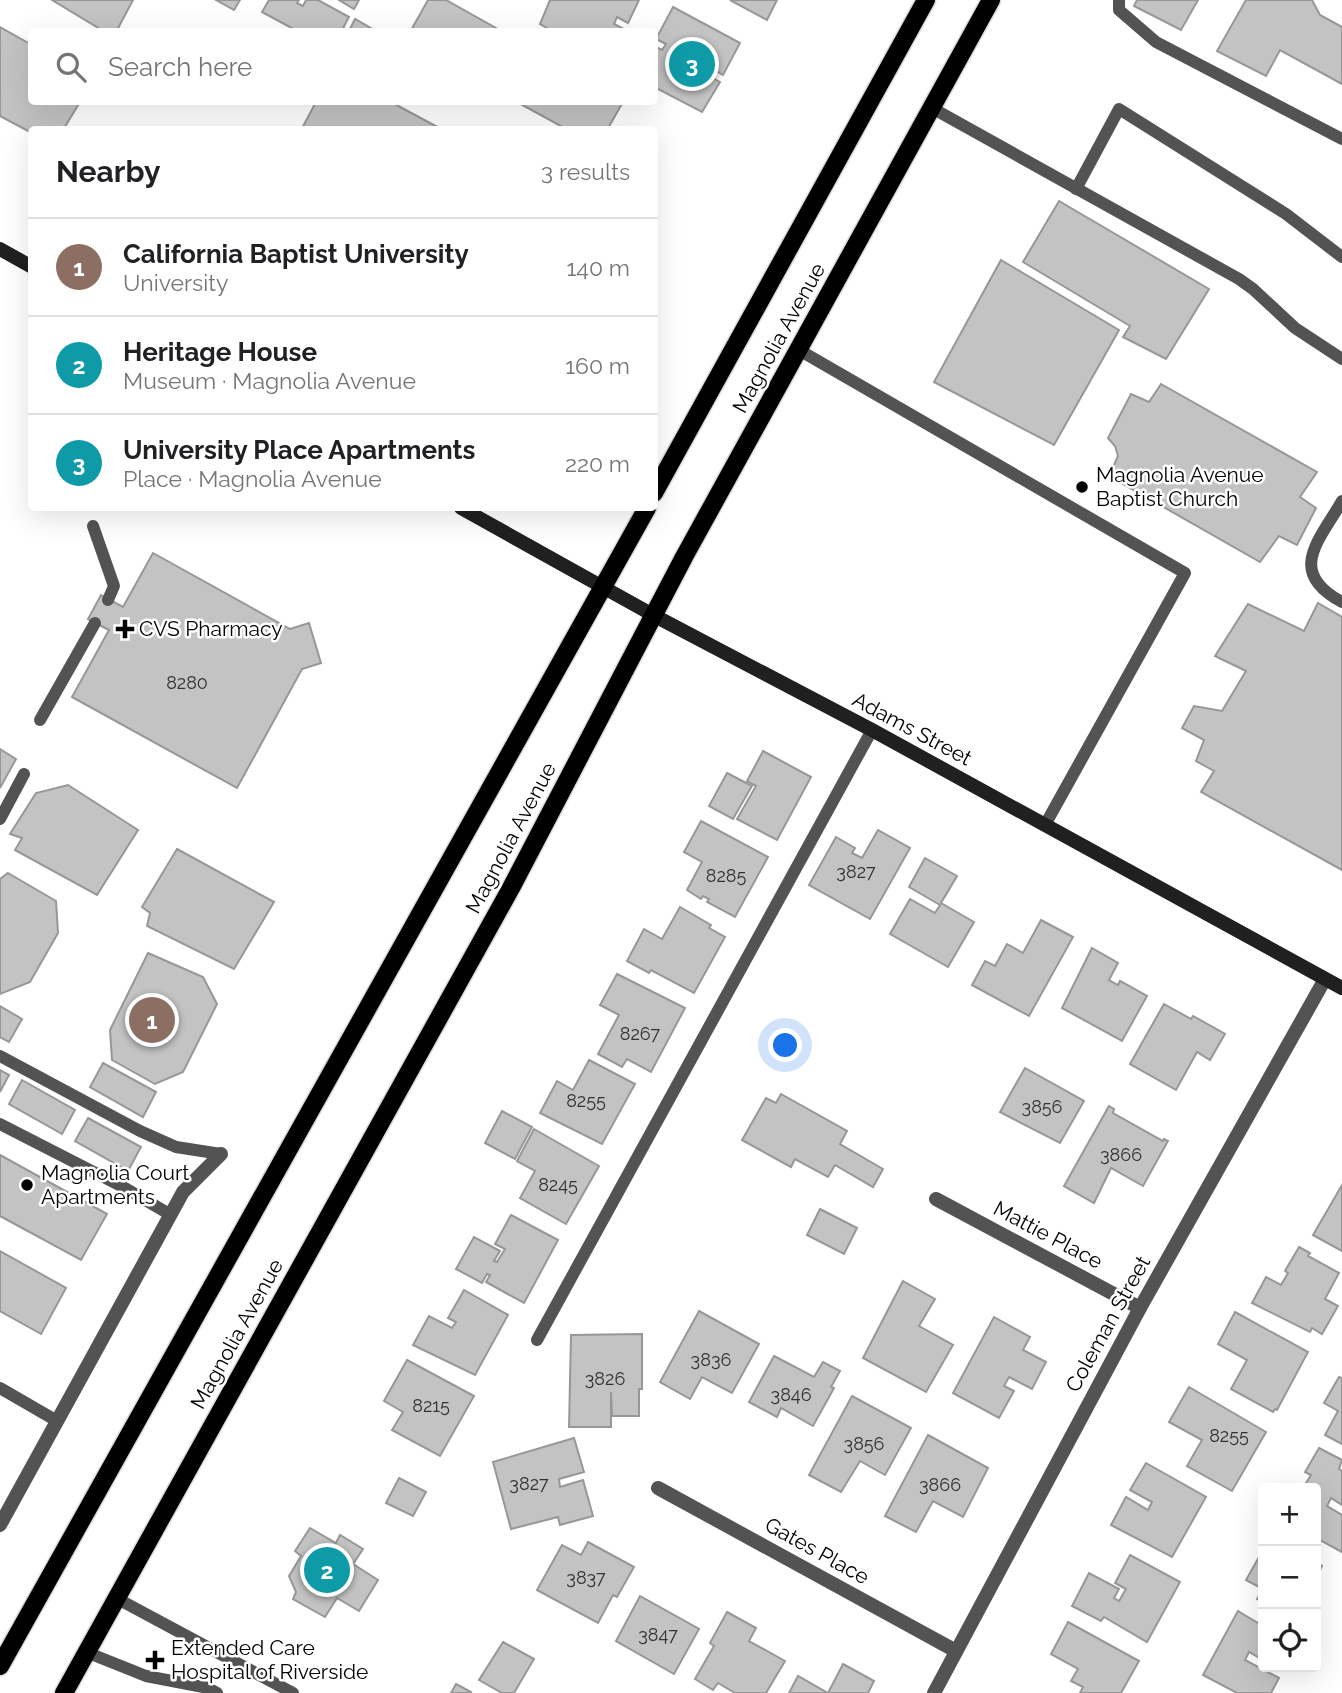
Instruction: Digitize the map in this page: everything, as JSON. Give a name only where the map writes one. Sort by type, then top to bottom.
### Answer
[{"type":"main road","name":"Magnolia Avenue","points":[[658,486],[926,0]]},
{"type":"main road","name":"Magnolia Avenue","points":[[64,1693],[511,888],[653,615],[991,0]]},
{"type":"main road","points":[[0,249],[28,265]]},
{"type":"main road","name":"Adams Street","points":[[466,511],[1342,988]]},
{"type":"main road","name":"Magnolia Avenue","points":[[0,1666],[645,511]]},
{"type":"street","name":"Coleman Street","points":[[934,1693],[1140,1308],[1325,979]]},
{"type":"street","points":[[0,1525],[183,1192],[221,1154]]},
{"type":"street","name":"Mattie Place","points":[[936,1199],[1140,1308]]},
{"type":"street","name":"Gates Place","points":[[658,1488],[956,1651]]},
{"type":"lane","points":[[1119,0],[1119,10],[1156,42],[1342,139]]},
{"type":"lane","points":[[932,108],[1239,279],[1262,296],[1295,328],[1342,359]]},
{"type":"lane","points":[[1076,189],[1119,109],[1286,214],[1342,257]]},
{"type":"lane","points":[[799,350],[1185,573],[1045,825]]},
{"type":"lane","points":[[1342,502],[1313,550],[1310,562],[1311,574],[1320,586],[1342,602]]},
{"type":"lane","points":[[93,526],[114,586],[108,600]]},
{"type":"lane","points":[[40,720],[96,623]]},
{"type":"lane","points":[[537,1340],[872,730]]},
{"type":"lane","points":[[0,819],[24,774]]},
{"type":"lane","points":[[0,1055],[139,1131],[176,1147],[221,1154]]},
{"type":"lane","points":[[0,1124],[123,1187],[171,1215]]},
{"type":"lane","points":[[0,1388],[57,1421]]},
{"type":"lane","points":[[116,1598],[292,1693]]},
{"type":"lane","points":[[86,1652],[146,1676],[208,1688],[217,1693]]},
{"type":"building","points":[[52,0],[133,0],[118,28],[98,28]]},
{"type":"building","points":[[216,0],[240,0],[234,10]]},
{"type":"building","points":[[269,0],[299,0],[297,3],[303,6],[306,0],[318,0],[349,17],[343,28],[292,28],[262,12]]},
{"type":"building","points":[[339,0],[359,0],[354,9]]},
{"type":"building","points":[[428,0],[446,0],[496,28],[412,28]]},
{"type":"building","points":[[550,0],[639,0],[628,23],[617,17],[614,24],[622,28],[547,28],[540,24]]},
{"type":"building","points":[[730,0],[777,0],[767,20]]},
{"type":"building","points":[[1137,0],[1198,0],[1181,30],[1134,6]]},
{"type":"building","points":[[1246,0],[1312,0],[1320,15],[1342,27],[1342,84],[1280,50],[1266,76],[1217,51]]},
{"type":"building","points":[[673,7],[740,43],[723,75],[714,70],[711,77],[720,82],[702,112],[658,89],[658,48],[662,50],[666,44],[658,40]]},
{"type":"building","points":[[355,19],[371,28],[350,28]]},
{"type":"building","points":[[0,27],[28,43],[28,105],[78,105],[65,126],[28,126],[28,131],[0,116]]},
{"type":"building","points":[[314,105],[397,105],[436,126],[303,126]]},
{"type":"building","points":[[522,105],[621,105],[609,126],[561,126]]},
{"type":"building","points":[[1059,201],[1209,289],[1166,359],[1123,337],[1130,326],[1023,262]]},
{"type":"building","points":[[1001,260],[1119,330],[1054,445],[934,382]]},
{"type":"building","points":[[1161,384],[1317,472],[1300,497],[1316,508],[1297,545],[1279,536],[1260,562],[1109,476],[1118,456],[1115,446],[1108,438],[1131,394],[1149,402]]},
{"type":"building","name":"CVS Pharmacy","points":[[153,553],[290,629],[309,623],[321,663],[302,669],[237,788],[72,697],[109,630],[88,619],[101,595],[123,607]]},
{"type":"building","points":[[1318,603],[1342,617],[1342,870],[1201,792],[1214,771],[1196,761],[1204,740],[1182,728],[1194,706],[1222,711],[1246,671],[1215,656],[1248,604],[1304,631]]},
{"type":"building","points":[[0,749],[16,759],[0,788]]},
{"type":"building","points":[[763,751],[811,777],[777,840],[737,819],[756,786],[747,781]]},
{"type":"building","points":[[727,773],[752,786],[733,819],[709,806]]},
{"type":"building","points":[[68,785],[138,830],[97,895],[15,850],[22,838],[10,834],[36,793]]},
{"type":"building","points":[[701,821],[768,857],[735,917],[707,902],[709,899],[703,896],[701,899],[687,890],[702,862],[684,852]]},
{"type":"building","points":[[878,830],[910,848],[870,919],[809,885],[836,837],[855,848],[852,853],[862,858]]},
{"type":"building","points":[[177,849],[274,902],[234,969],[147,926],[150,913],[142,907]]},
{"type":"building","points":[[925,858],[957,876],[941,903],[974,922],[948,967],[890,934],[910,899],[935,913],[940,905],[909,887]]},
{"type":"building","points":[[8,873],[56,901],[58,933],[30,982],[0,994],[0,879]]},
{"type":"building","points":[[680,907],[711,925],[709,928],[725,937],[694,993],[651,970],[649,973],[627,961],[644,929],[662,939]]},
{"type":"building","points":[[1041,920],[1073,937],[1029,1016],[972,985],[985,961],[995,966],[1007,944],[1023,953]]},
{"type":"building","points":[[1092,948],[1118,963],[1109,980],[1118,985],[1120,981],[1147,996],[1122,1041],[1062,1008]]},
{"type":"building","points":[[148,953],[203,977],[217,1004],[183,1072],[155,1084],[112,1060],[110,1030]]},
{"type":"building","points":[[617,974],[685,1008],[651,1072],[627,1059],[622,1067],[598,1054],[619,1015],[600,1005]]},
{"type":"building","points":[[1164,1004],[1225,1034],[1210,1060],[1197,1052],[1176,1090],[1130,1064]]},
{"type":"building","points":[[0,1006],[22,1019],[9,1042],[0,1037]]},
{"type":"building","points":[[589,1060],[635,1084],[602,1144],[540,1113],[557,1081],[573,1090]]},
{"type":"building","points":[[103,1063],[156,1092],[143,1117],[90,1087]]},
{"type":"building","points":[[1025,1068],[1084,1101],[1060,1143],[1000,1112]]},
{"type":"building","points":[[0,1070],[9,1075],[0,1092]]},
{"type":"building","points":[[22,1080],[75,1110],[62,1134],[9,1104]]},
{"type":"building","points":[[781,1094],[847,1131],[840,1144],[883,1169],[873,1187],[835,1165],[828,1177],[795,1159],[791,1167],[742,1140],[766,1098],[776,1103]]},
{"type":"building","points":[[1109,1106],[1114,1109],[1113,1113],[1163,1141],[1168,1141],[1143,1186],[1111,1168],[1094,1203],[1064,1186]]},
{"type":"building","points":[[502,1111],[532,1127],[515,1159],[485,1143]]},
{"type":"building","points":[[88,1118],[141,1147],[128,1171],[75,1141]]},
{"type":"building","points":[[534,1129],[599,1166],[566,1224],[520,1198],[535,1171],[517,1161]]},
{"type":"building","name":"Magnolia Court Apartments","points":[[0,1155],[107,1214],[81,1260],[0,1216]]},
{"type":"building","points":[[1342,1185],[1342,1251],[1313,1235]]},
{"type":"building","points":[[820,1209],[857,1228],[844,1254],[807,1235]]},
{"type":"building","points":[[511,1215],[558,1240],[524,1303],[486,1282],[490,1275],[487,1274],[482,1283],[456,1269],[474,1237],[500,1251],[494,1261],[497,1262],[505,1249],[495,1244]]},
{"type":"building","points":[[1299,1247],[1310,1253],[1308,1256],[1339,1273],[1325,1299],[1338,1306],[1322,1334],[1312,1328],[1310,1332],[1252,1303],[1266,1277],[1281,1285],[1288,1273],[1285,1271]]},
{"type":"building","name":"Magnolia Court Apartments","points":[[0,1251],[66,1288],[41,1334],[0,1311]]},
{"type":"building","points":[[903,1281],[935,1299],[919,1326],[953,1345],[926,1392],[863,1358]]},
{"type":"building","points":[[464,1290],[508,1315],[475,1375],[413,1345],[429,1316],[452,1328],[456,1322],[448,1318]]},
{"type":"building","points":[[699,1311],[759,1344],[732,1393],[702,1377],[690,1399],[660,1382]]},
{"type":"building","points":[[1235,1312],[1308,1352],[1277,1410],[1273,1412],[1231,1389],[1247,1360],[1218,1344]]},
{"type":"building","points":[[994,1317],[1030,1337],[1023,1350],[1046,1362],[1032,1389],[1009,1377],[1004,1386],[1014,1391],[999,1418],[953,1393]]},
{"type":"building","points":[[642,1334],[639,1416],[612,1416],[611,1392],[611,1427],[569,1427],[571,1335]]},
{"type":"building","points":[[774,1356],[814,1377],[823,1362],[840,1371],[831,1387],[834,1388],[813,1426],[781,1408],[777,1417],[749,1402]]},
{"type":"building","points":[[407,1360],[474,1396],[440,1456],[392,1430],[403,1412],[384,1401]]},
{"type":"building","points":[[1339,1377],[1342,1378],[1342,1444],[1325,1435],[1338,1411],[1324,1403]]},
{"type":"building","points":[[1189,1387],[1266,1432],[1232,1491],[1187,1466],[1202,1440],[1169,1422]]},
{"type":"building","points":[[852,1396],[911,1428],[885,1475],[860,1461],[841,1492],[809,1475]]},
{"type":"building","points":[[928,1435],[988,1468],[963,1517],[933,1501],[916,1532],[885,1516]]},
{"type":"building","points":[[574,1438],[584,1472],[559,1479],[560,1487],[583,1480],[593,1516],[560,1525],[558,1517],[511,1529],[493,1462]]},
{"type":"building","points":[[1319,1448],[1342,1460],[1339,1469],[1342,1471],[1342,1505],[1331,1498],[1327,1506],[1342,1515],[1342,1552],[1321,1541],[1321,1483],[1306,1483],[1311,1475],[1305,1472]]},
{"type":"building","points":[[1146,1463],[1206,1497],[1172,1557],[1111,1525],[1126,1497],[1148,1510],[1152,1502],[1130,1490]]},
{"type":"building","points":[[399,1478],[426,1492],[413,1516],[386,1503]]},
{"type":"building","points":[[310,1528],[336,1543],[340,1535],[363,1549],[353,1564],[378,1580],[359,1611],[337,1598],[325,1617],[293,1599],[296,1592],[289,1576],[301,1556],[295,1551]]},
{"type":"building","points":[[588,1542],[634,1567],[617,1597],[613,1595],[598,1623],[537,1590],[562,1545],[581,1555]]},
{"type":"building","points":[[1130,1555],[1180,1582],[1147,1642],[1104,1617],[1101,1621],[1072,1606],[1089,1573],[1119,1589],[1114,1598],[1119,1601],[1126,1589],[1115,1583]]},
{"type":"building","points":[[1258,1559],[1258,1586],[1246,1580]]},
{"type":"building","points":[[640,1596],[699,1629],[674,1674],[616,1641]]},
{"type":"building","points":[[1238,1611],[1258,1623],[1258,1657],[1249,1652],[1245,1660],[1258,1667],[1258,1672],[1268,1672],[1279,1678],[1271,1693],[1237,1693],[1203,1675]]},
{"type":"building","points":[[727,1612],[756,1628],[749,1641],[785,1661],[766,1693],[735,1693],[718,1683],[713,1690],[695,1679],[714,1646],[710,1643]]},
{"type":"building","points":[[1068,1622],[1139,1661],[1121,1693],[1080,1693],[1083,1687],[1071,1681],[1078,1669],[1051,1654]]},
{"type":"building","points":[[503,1642],[534,1659],[514,1693],[502,1693],[479,1680]]},
{"type":"building","points":[[843,1664],[874,1681],[868,1693],[828,1693]]},
{"type":"building","points":[[798,1676],[828,1693],[789,1693]]},
{"type":"building","points":[[456,1684],[471,1692],[451,1693]]},
{"type":"place","name":"University Place Apartments","points":[[692,64]]},
{"type":"place","name":"Magnolia Avenue Baptist Church","points":[[1082,487]]},
{"type":"place","name":"CVS Pharmacy","points":[[125,629]]},
{"type":"place","name":"California Baptist University","points":[[152,1020]]},
{"type":"place","name":"Magnolia Court Apartments","points":[[27,1185]]},
{"type":"place","name":"Heritage House","points":[[327,1570]]},
{"type":"place","name":"Extended Care Hospital of Riverside","points":[[155,1660]]}]
